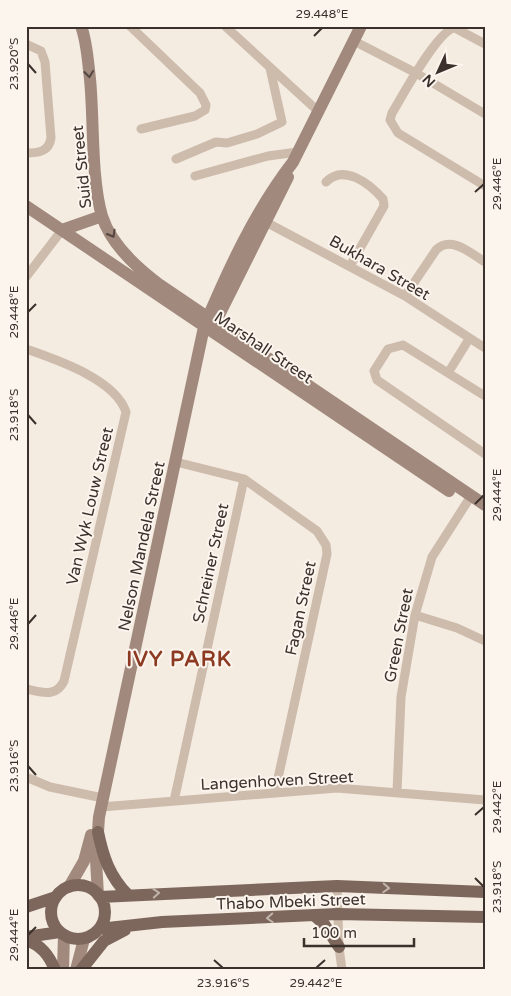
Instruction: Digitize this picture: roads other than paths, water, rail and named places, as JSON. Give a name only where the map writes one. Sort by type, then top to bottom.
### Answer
[{"type":"main road","points":[[98,832],[106,865],[128,895]]},
{"type":"main road","name":"Thabo Mbeki Street","points":[[69,887],[88,888],[99,896],[337,886],[485,892]]},
{"type":"main road","points":[[26,907],[56,897],[69,887]]},
{"type":"main road","points":[[99,896],[105,916],[99,929]]},
{"type":"main road","points":[[56,897],[52,918],[62,934]]},
{"type":"main road","name":"Thabo Mbeki Street","points":[[84,939],[99,929],[162,922],[337,914],[485,917]]},
{"type":"main road","points":[[315,916],[324,924],[339,947]]},
{"type":"main road","points":[[81,970],[104,941],[134,926]]},
{"type":"main road","points":[[26,939],[62,934],[84,939]]},
{"type":"main road","points":[[26,939],[44,950],[55,970]]},
{"type":"street","name":"Suid Street","points":[[81,26],[88,60],[97,178],[102,216],[125,253],[144,273],[208,327]]},
{"type":"street","points":[[130,26],[200,93],[206,105],[205,110],[195,116],[141,129]]},
{"type":"street","points":[[225,26],[235,30],[270,68],[319,112]]},
{"type":"street","name":"Nelson Mandela Street","points":[[69,887],[84,861],[101,807],[176,462],[208,327],[241,258],[262,220],[279,180],[295,157],[319,112],[361,26]]},
{"type":"street","points":[[485,44],[464,32],[451,28],[441,37],[416,74],[392,113],[390,120],[393,128],[398,133],[485,186]]},
{"type":"street","points":[[354,41],[485,114]]},
{"type":"street","points":[[26,44],[41,51],[45,62],[51,138],[47,148],[42,151],[26,153]]},
{"type":"street","points":[[176,159],[216,142],[227,143],[257,134],[282,122],[270,68]]},
{"type":"street","points":[[195,176],[268,156],[295,157]]},
{"type":"street","points":[[326,182],[336,174],[344,173],[355,177],[383,199],[384,206],[350,266]]},
{"type":"street","name":"Marshall Street","points":[[26,206],[470,499],[485,505]]},
{"type":"street","points":[[26,277],[62,230],[102,216]]},
{"type":"street","name":"Bukhara Street","points":[[262,220],[405,296],[485,348]]},
{"type":"street","points":[[405,296],[436,250],[443,244],[447,243],[459,247],[485,262]]},
{"type":"street","points":[[448,373],[469,339]]},
{"type":"street","points":[[485,396],[403,345],[388,349],[374,371],[377,380],[485,454]]},
{"type":"street","name":"Van Wyk Louw Street","points":[[26,349],[74,367],[114,393],[126,412],[64,681],[60,689],[52,693],[26,689]]},
{"type":"street","name":"Fagan Street","points":[[176,462],[244,478],[317,531],[326,545],[327,554],[275,792]]},
{"type":"street","name":"Schreiner Street","points":[[174,801],[244,478]]},
{"type":"street","name":"Marshall Street","points":[[470,499],[485,514]]},
{"type":"street","name":"Green Street","points":[[398,792],[401,697],[415,615],[432,557],[470,499]]},
{"type":"street","points":[[415,615],[457,628],[485,641]]},
{"type":"street","name":"Langenhoven Street","points":[[26,777],[101,807],[337,788],[485,800]]},
{"type":"street","name":"Nelson Mandela Street","points":[[99,896],[96,860],[101,807]]},
{"type":"street","points":[[337,886],[341,969]]},
{"type":"street","points":[[62,934],[63,970]]},
{"type":"street","points":[[76,970],[84,939]]},
{"type":"district","name":"IVY PARK","points":[[179,659]]}]
